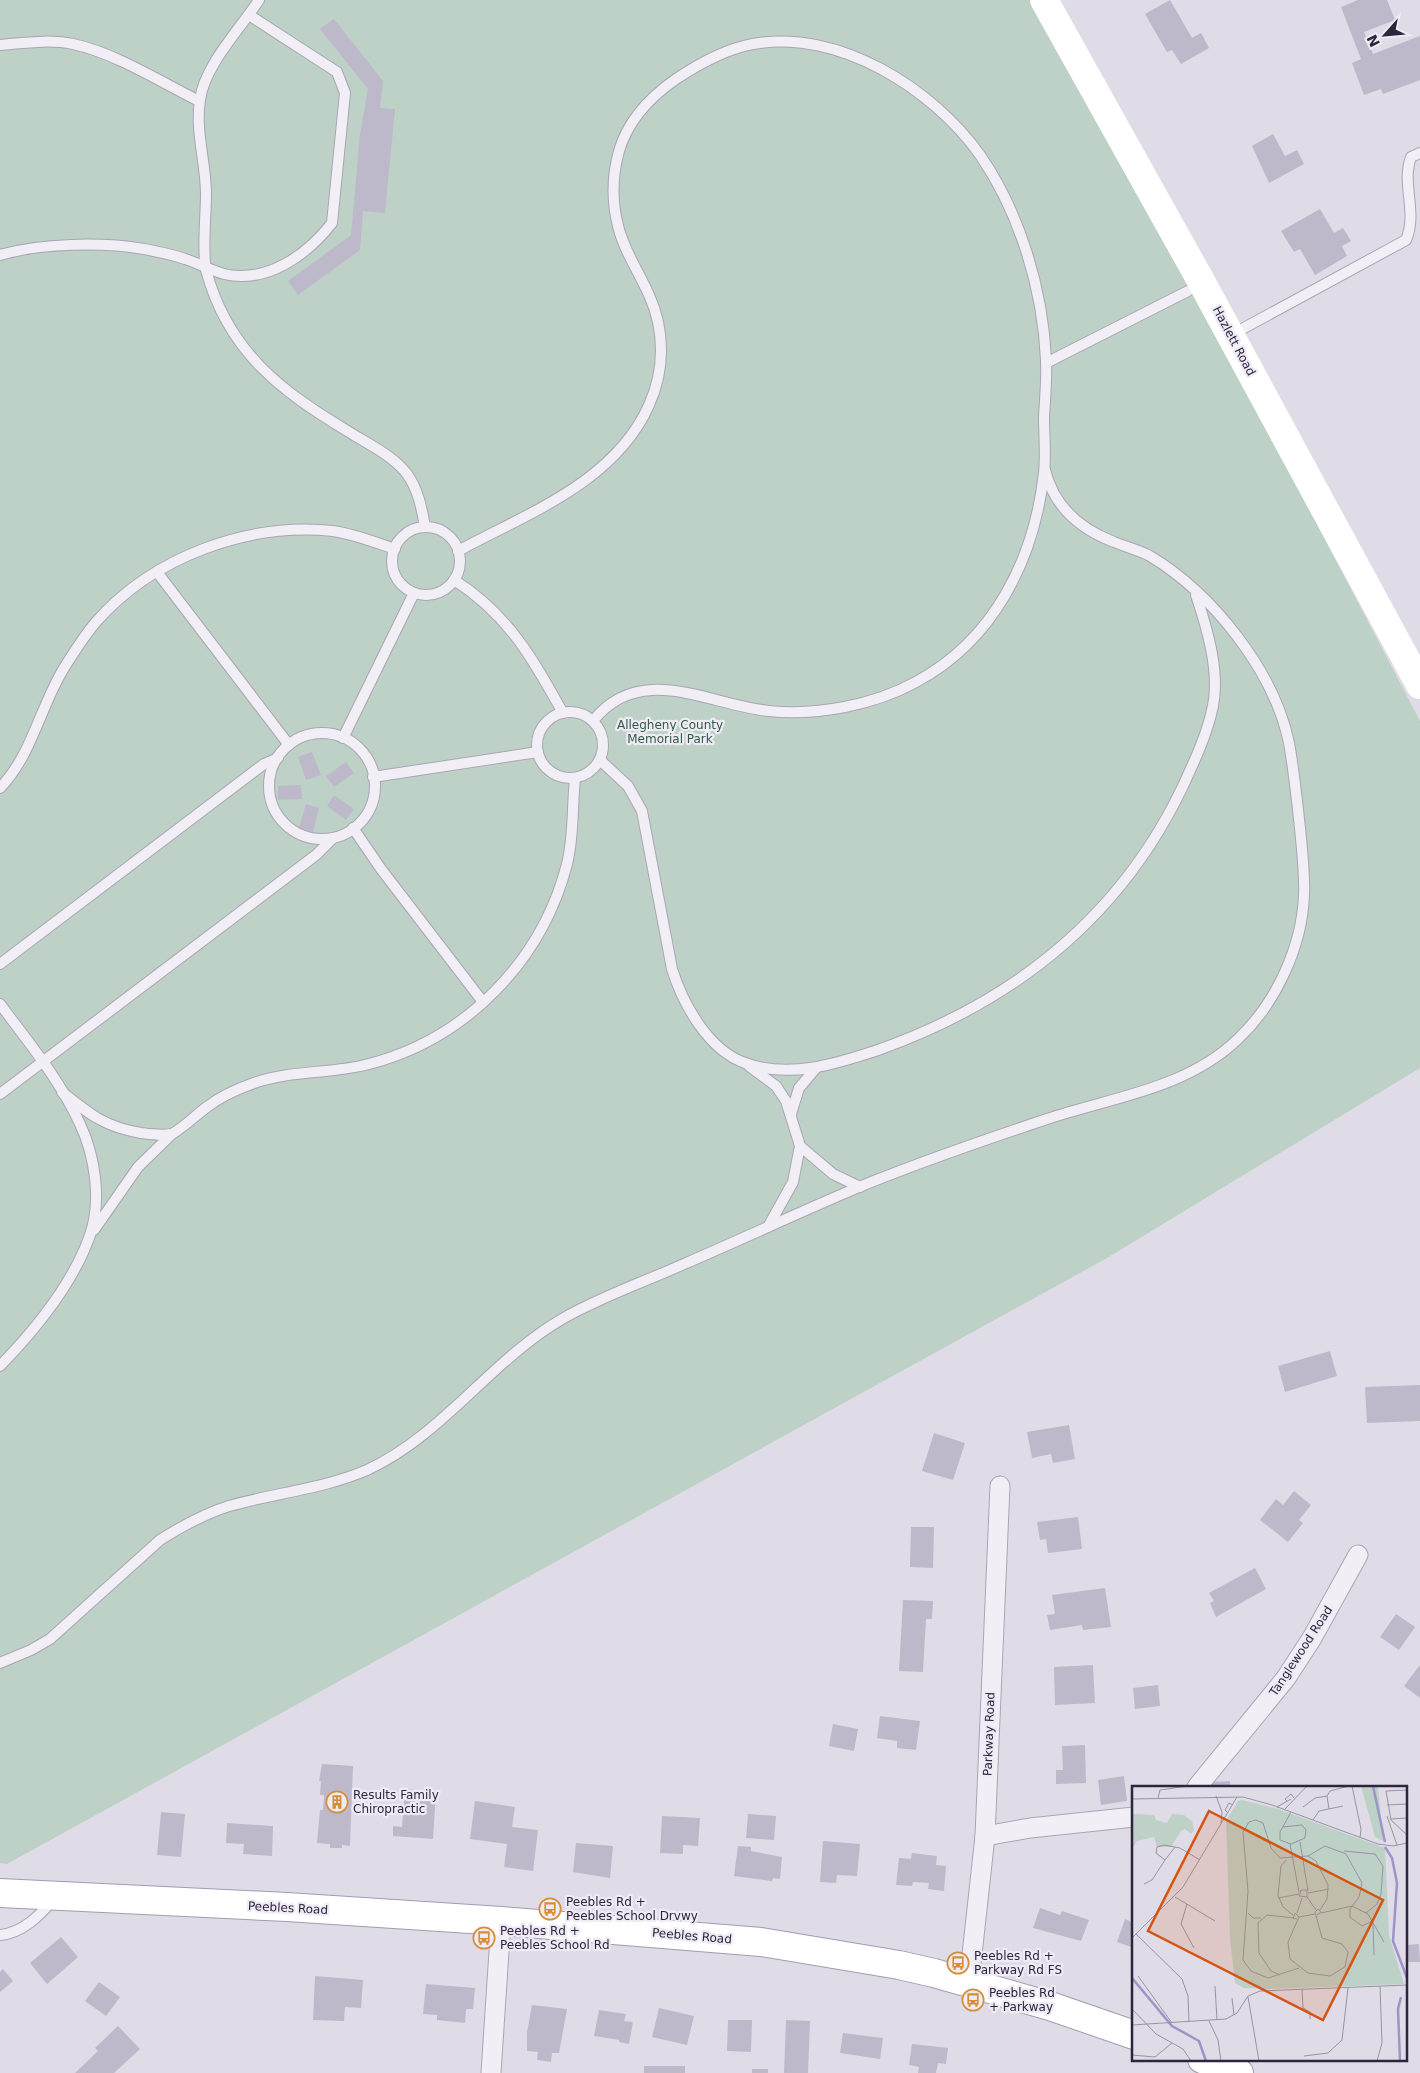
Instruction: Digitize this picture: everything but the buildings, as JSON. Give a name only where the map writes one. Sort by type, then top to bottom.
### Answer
[{"type":"main road","name":"Hazlett Road","points":[[1044,0],[1230,335],[1420,685]]},
{"type":"main road","name":"Peebles Road","points":[[0,1893],[287,1907],[501,1921],[761,1942],[899,1965],[969,1982],[1050,2006],[1132,2034]]},
{"type":"main road","points":[[1205,2060],[1238,2073]]},
{"type":"street","name":"Parkway Road","points":[[969,1982],[985,1836],[1000,1486]]},
{"type":"street","name":"Tanglewood Road","points":[[1198,1786],[1286,1678],[1312,1638],[1358,1556]]},
{"type":"street","points":[[985,1836],[1030,1828],[1132,1817]]},
{"type":"street","points":[[491,2073],[501,1921]]},
{"type":"lane","points":[[259,0],[212,68],[205,81],[199,101],[206,189],[206,268],[219,304],[238,340],[256,364],[302,404],[400,465],[414,487],[425,527]]},
{"type":"lane","points":[[0,254],[56,247],[112,247],[160,252],[185,259],[206,268],[242,276],[280,267],[321,237],[332,223],[345,93],[342,80],[337,72],[322,61],[249,15]]},
{"type":"lane","points":[[0,45],[51,42],[73,44],[120,62],[199,101]]},
{"type":"lane","points":[[458,551],[588,480],[624,448],[641,422],[652,400],[660,373],[662,348],[651,298],[629,256],[619,230],[614,201],[616,163],[621,144],[630,125],[644,106],[664,87],[687,72],[733,49],[757,43],[810,44],[869,63],[899,78],[950,120],[970,142],[990,169],[1016,222],[1036,291],[1044,331],[1046,364],[1045,470],[1030,538],[1020,568],[1006,596],[989,622],[969,644],[943,666],[913,683],[888,694],[854,704],[796,712],[738,707],[688,693],[650,689],[634,692],[605,707],[593,721]]},
{"type":"lane","points":[[1230,335],[1406,240],[1411,230],[1407,170],[1411,157],[1420,153]]},
{"type":"lane","points":[[1046,364],[1188,291]]},
{"type":"lane","points":[[0,1663],[31,1650],[50,1639],[160,1540],[181,1527],[232,1505],[306,1489],[367,1470],[417,1440],[442,1420],[468,1393],[506,1360],[562,1319],[860,1187],[988,1139],[1179,1079],[1215,1059],[1241,1036],[1262,1011],[1280,983],[1299,931],[1305,889],[1295,781],[1282,715],[1254,662],[1237,636],[1195,592],[1148,555],[1093,534],[1072,518],[1052,491],[1045,470]]},
{"type":"lane","points":[[425,527],[441,531],[450,538],[458,551],[460,566],[454,580],[440,592],[427,595],[414,593],[405,588],[396,577],[392,564],[394,549],[403,536],[411,531],[425,527]]},
{"type":"lane","points":[[0,788],[19,765],[45,704],[78,646],[103,615],[123,597],[157,572],[183,557],[217,544],[260,533],[296,530],[333,531],[353,535],[394,549]]},
{"type":"lane","points":[[157,572],[289,745]]},
{"type":"lane","points":[[454,580],[478,596],[516,636],[532,657],[563,713]]},
{"type":"lane","points":[[744,1063],[775,1069],[816,1068],[901,1041],[998,994],[1025,976],[1095,918],[1124,883],[1151,844],[1175,803],[1197,755],[1210,718],[1213,704],[1214,680],[1204,620],[1195,592]]},
{"type":"lane","points":[[343,738],[414,593]]},
{"type":"lane","points":[[563,713],[582,714],[593,721],[603,739],[600,760],[592,770],[575,778],[563,778],[550,772],[543,764],[538,752],[537,744],[541,729],[551,718],[563,713]]},
{"type":"lane","points":[[0,1094],[316,855],[333,838],[354,828],[364,817],[372,803],[374,790],[373,776],[368,761],[362,752],[343,738],[319,734],[304,736],[289,745],[278,758],[271,774],[269,790],[272,804],[279,818],[289,828],[306,836],[333,838]]},
{"type":"lane","points":[[373,776],[538,752]]},
{"type":"lane","points":[[0,964],[264,764],[278,758]]},
{"type":"lane","points":[[600,760],[628,786],[642,812],[666,947],[679,990],[702,1029],[720,1047],[776,1086],[791,1114],[800,1146],[793,1182],[768,1227]]},
{"type":"lane","points":[[0,1366],[50,1306],[74,1269],[90,1235],[138,1168],[172,1134],[208,1105],[233,1091],[281,1076],[343,1070],[396,1056],[428,1043],[456,1026],[504,983],[525,956],[548,918],[560,890],[572,834],[575,778]]},
{"type":"lane","points":[[354,828],[386,877],[483,1002]]},
{"type":"lane","points":[[0,1004],[43,1062],[81,1124],[89,1147],[95,1180],[96,1210],[90,1235]]},
{"type":"lane","points":[[791,1114],[799,1088],[816,1068]]},
{"type":"lane","points":[[62,1092],[87,1113],[103,1123],[122,1130],[148,1134],[172,1134]]},
{"type":"lane","points":[[800,1146],[833,1174],[860,1187]]},
{"type":"lane","points":[[0,1935],[10,1934],[38,1917],[56,1896]]},
{"type":"green space","name":"Allegheny County Memorial Park","points":[[0,0],[1034,0],[1229,356],[1420,721],[1420,1068],[1107,1258],[7,1864],[0,1863]]},
{"type":"place","name":"Results Family Chiropractic","points":[[337,1802]]},
{"type":"place","name":"Peebles Rd + Peebles School Drvwy","points":[[550,1909]]},
{"type":"place","name":"Peebles Rd + Peebles School Rd","points":[[484,1938]]},
{"type":"place","name":"Peebles Rd + Parkway Rd FS","points":[[958,1963]]},
{"type":"place","name":"Peebles Rd + Parkway","points":[[973,2000]]}]
